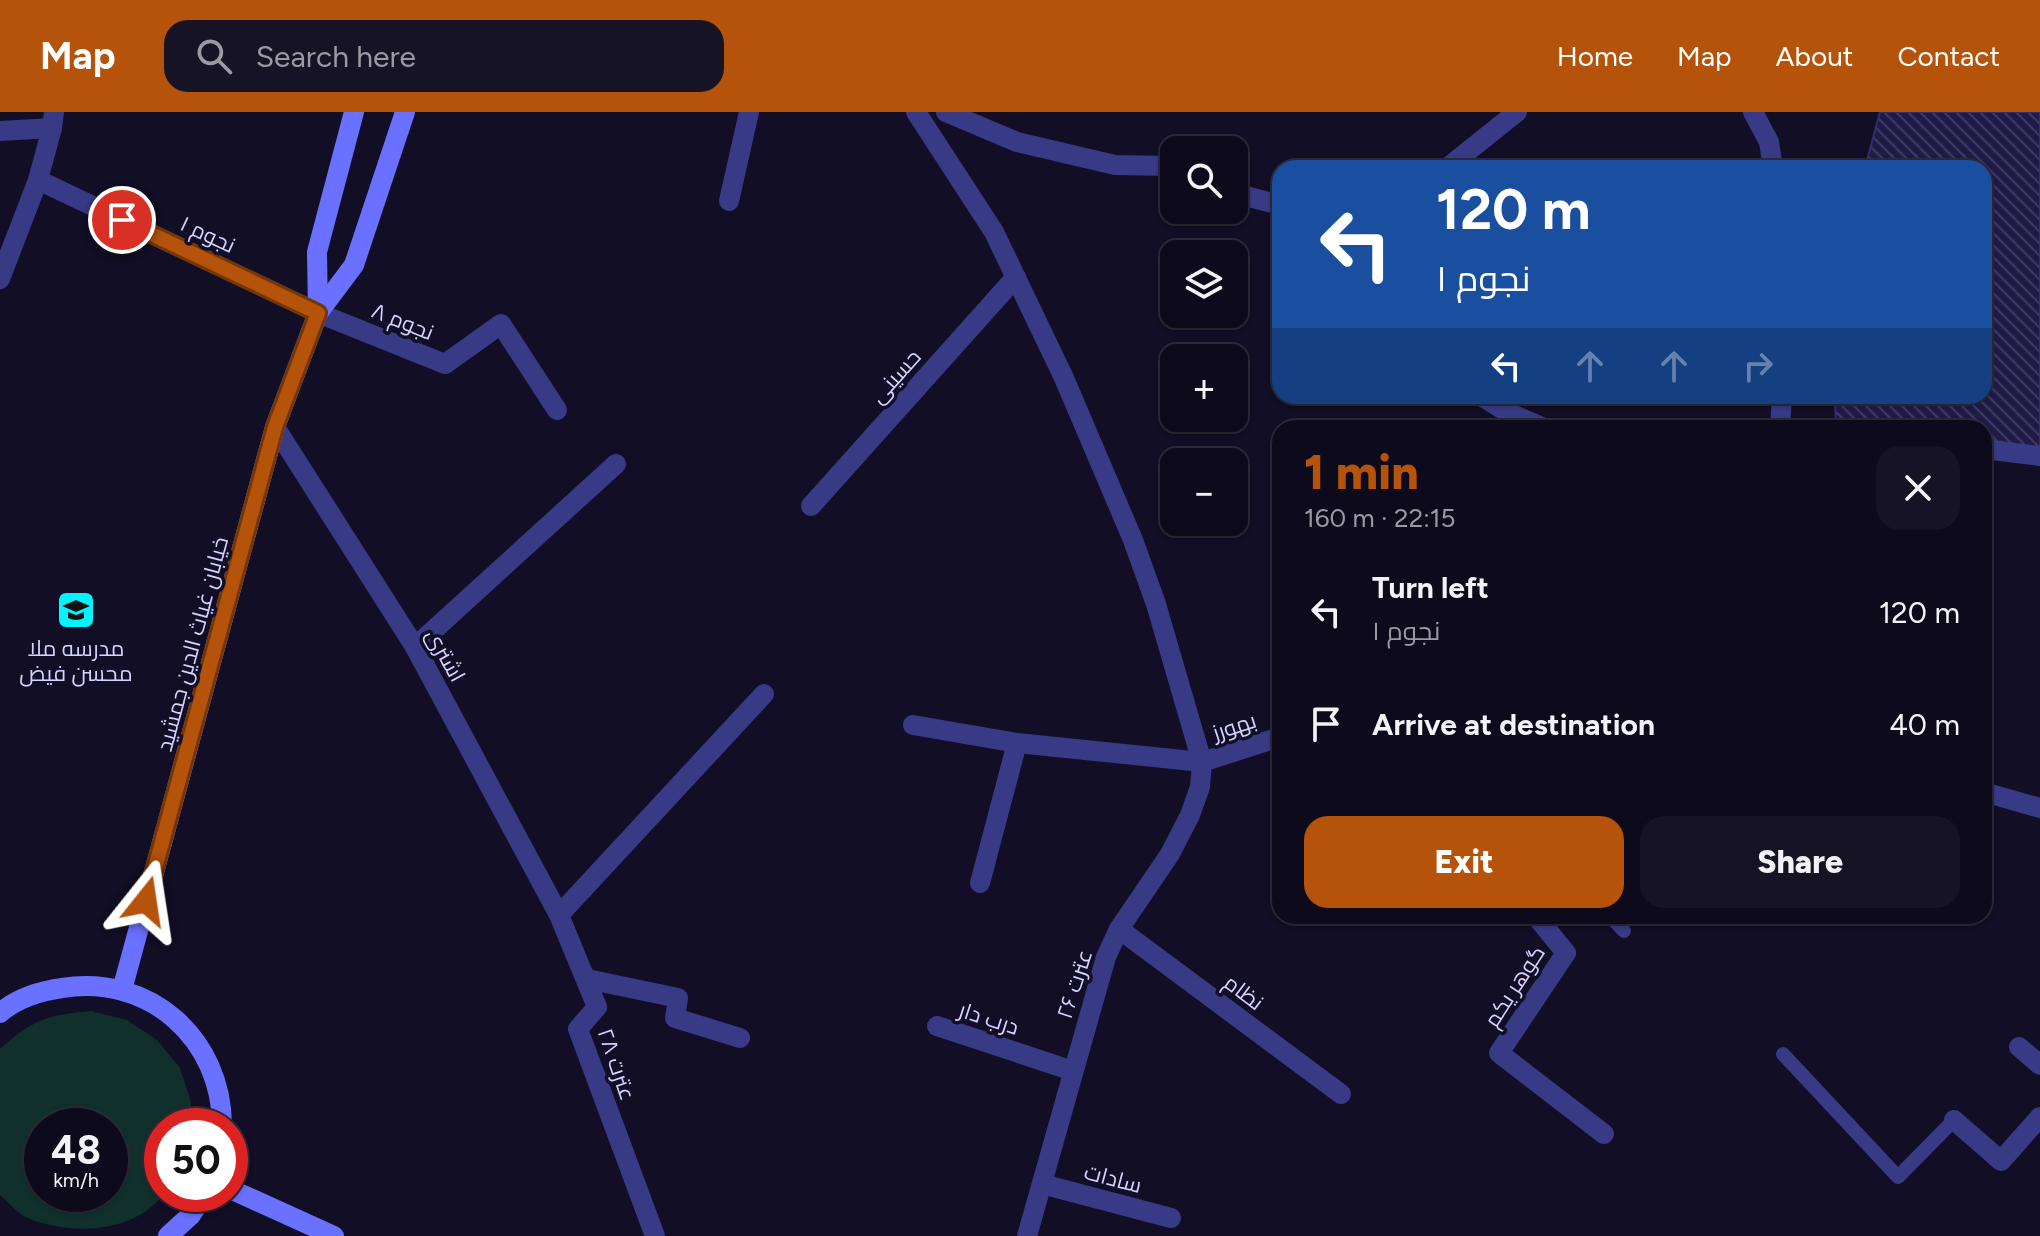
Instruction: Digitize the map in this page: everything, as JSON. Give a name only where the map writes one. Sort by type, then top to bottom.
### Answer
[{"type":"main road","name":"خیابان غیاث الدین جمشید","points":[[318,313],[317,252],[354,112]]},
{"type":"main road","name":"خیابان غیاث الدین جمشید","points":[[122,990],[275,427],[318,313],[354,265],[405,112]]},
{"type":"main road","points":[[0,1013],[43,991],[82,985],[122,990],[158,1006],[189,1031],[210,1065],[222,1108]]},
{"type":"main road","points":[[248,1197],[334,1236]]},
{"type":"main road","points":[[168,1236],[193,1212]]},
{"type":"street","points":[[729,201],[749,112]]},
{"type":"street","points":[[913,725],[1017,743],[1202,762],[1156,604],[1133,540],[1064,378],[994,232],[916,112]]},
{"type":"street","points":[[946,112],[1017,142],[1115,165],[1160,166]]},
{"type":"street","points":[[1457,160],[1517,112]]},
{"type":"street","points":[[1753,112],[1769,142],[1772,160]]},
{"type":"street","points":[[0,131],[53,120],[38,180],[0,279]]},
{"type":"street","name":"نجوم ۱","points":[[38,180],[318,313]]},
{"type":"street","points":[[1248,197],[1272,203]]},
{"type":"street","name":"حسینی","points":[[811,506],[1016,277]]},
{"type":"street","name":"نجوم ۸","points":[[318,313],[445,364],[501,324],[557,410]]},
{"type":"street","points":[[1494,404],[1526,420]]},
{"type":"street","name":"اشتری","points":[[275,427],[415,647],[559,915]]},
{"type":"street","points":[[1992,450],[2040,456]]},
{"type":"street","points":[[415,647],[616,464]]},
{"type":"street","points":[[559,915],[764,694]]},
{"type":"street","name":"بهورز","points":[[1202,762],[1272,740]]},
{"type":"street","points":[[980,883],[1017,743]]},
{"type":"street","name":"عترت ۲۶","points":[[1027,1236],[1099,979],[1119,929],[1170,854],[1190,815],[1200,787],[1202,762]]},
{"type":"street","points":[[1992,794],[2040,808]]},
{"type":"street","name":"عترت ۲۸","points":[[559,915],[597,1007],[578,1029],[655,1236]]},
{"type":"street","name":"گوهر یکم","points":[[1542,924],[1566,953],[1499,1053],[1604,1134]]},
{"type":"street","name":"نظام","points":[[1119,929],[1341,1094]]},
{"type":"street","points":[[587,979],[678,998],[675,1018],[740,1038]]},
{"type":"street","name":"درب دار","points":[[937,1026],[1073,1071]]},
{"type":"street","points":[[2019,1047],[2040,1065]]},
{"type":"street","points":[[1954,1120],[2001,1161],[2040,1117]]},
{"type":"street","name":"سادات","points":[[1042,1184],[1171,1218]]},
{"type":"lane","points":[[1617,924],[1624,931]]},
{"type":"lane","points":[[1783,1054],[1898,1177],[1954,1120]]},
{"type":"green space","points":[[91,1011],[127,1020],[157,1040],[180,1068],[191,1108],[144,1108],[145,1212],[135,1218],[98,1228],[59,1227],[23,1216],[0,1195],[0,1049],[22,1031],[52,1017]]},
{"type":"building","points":[[1880,112],[2040,112],[2040,449],[1992,444],[1992,420],[1836,420],[1835,404],[1992,404],[1992,160],[1867,160]]},
{"type":"place","name":"مدرسه ملا محسن فیض","points":[[76,610]]},
{"type":"route","points":[[122,220],[318,313],[275,427],[146,901]]}]
